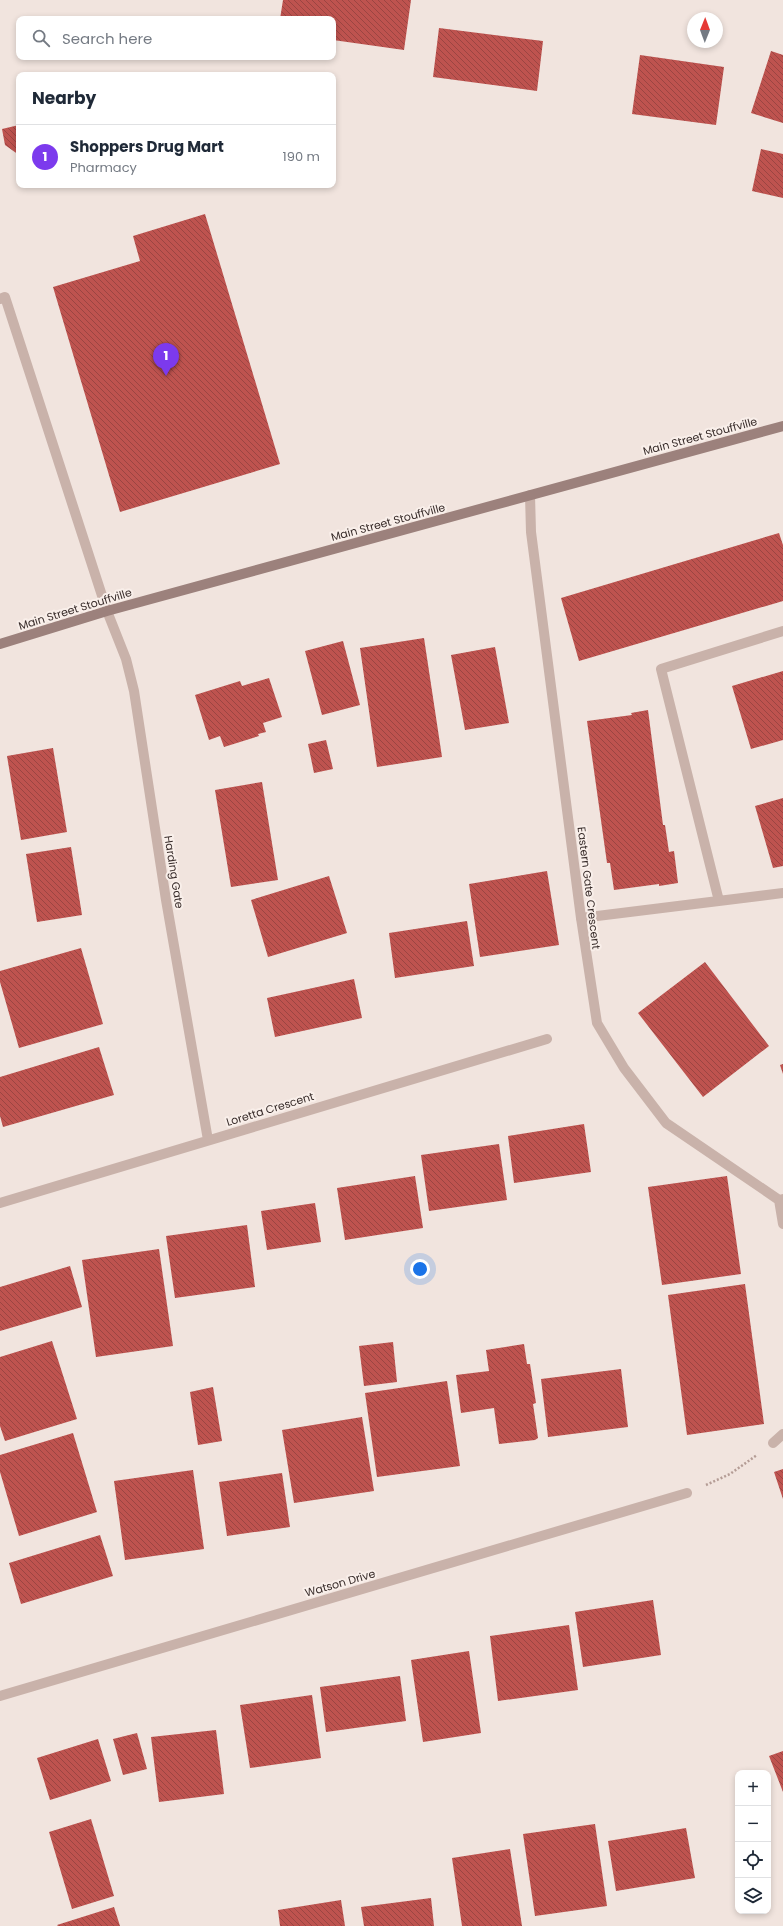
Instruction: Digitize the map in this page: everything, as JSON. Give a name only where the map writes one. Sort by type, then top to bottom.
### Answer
[{"type":"main road","name":"Main Street Stouffville","points":[[0,644],[107,611],[783,426]]},
{"type":"street","name":"Harding Gate","points":[[0,299],[5,297],[107,611],[126,660],[134,691],[165,893],[208,1140]]},
{"type":"street","name":"Eastern Gate Crescent","points":[[530,495],[531,532],[581,918],[597,1023],[624,1068],[666,1123],[781,1200]]},
{"type":"street","points":[[719,901],[661,669],[783,631]]},
{"type":"street","points":[[581,918],[783,893]]},
{"type":"street","name":"Loretta Crescent","points":[[0,1203],[546,1039]]},
{"type":"street","points":[[781,1200],[783,1224]]},
{"type":"street","points":[[773,1443],[783,1434]]},
{"type":"street","name":"Watson Drive","points":[[0,1696],[687,1493]]},
{"type":"path","points":[[687,1493],[730,1474],[773,1443]]},
{"type":"building","points":[[283,0],[411,0],[404,50],[336,40],[336,16],[280,16]]},
{"type":"building","points":[[439,28],[543,41],[537,91],[433,77]]},
{"type":"building","points":[[771,51],[783,55],[783,123],[751,113]]},
{"type":"building","points":[[640,55],[724,67],[716,125],[632,114]]},
{"type":"building","points":[[16,126],[16,153],[5,145],[2,129]]},
{"type":"building","points":[[761,149],[783,154],[783,198],[752,191]]},
{"type":"building","points":[[205,214],[280,464],[120,512],[53,287],[140,261],[133,236]]},
{"type":"building","points":[[779,533],[783,545],[783,601],[579,661],[561,598]]},
{"type":"building","points":[[424,638],[442,757],[377,767],[360,648]]},
{"type":"building","points":[[343,641],[360,705],[322,715],[305,651]]},
{"type":"building","points":[[495,647],[509,723],[465,730],[451,655]]},
{"type":"building","points":[[783,671],[783,740],[751,749],[732,686]]},
{"type":"building","points":[[269,678],[282,717],[263,723],[266,732],[258,734],[259,736],[224,747],[220,736],[209,740],[195,695],[240,681],[242,686]]},
{"type":"building","points":[[648,710],[663,825],[665,825],[669,852],[674,851],[678,883],[614,890],[610,863],[607,863],[587,721],[632,715],[631,713]]},
{"type":"building","points":[[326,740],[333,769],[314,773],[308,744]]},
{"type":"building","points":[[53,748],[67,832],[21,840],[7,756]]},
{"type":"building","points":[[262,782],[278,880],[231,887],[215,790]]},
{"type":"building","points":[[783,798],[783,866],[773,868],[755,806]]},
{"type":"building","points":[[71,847],[82,915],[37,922],[26,854]]},
{"type":"building","points":[[547,871],[559,945],[480,957],[469,884]]},
{"type":"building","points":[[329,876],[347,933],[268,957],[251,900]]},
{"type":"building","points":[[467,921],[474,966],[395,978],[389,933]]},
{"type":"building","points":[[81,948],[103,1024],[19,1048],[0,982],[0,971]]},
{"type":"building","points":[[705,962],[769,1046],[703,1097],[638,1013]]},
{"type":"building","points":[[354,979],[362,1018],[275,1037],[267,998]]},
{"type":"building","points":[[99,1047],[114,1095],[3,1127],[0,1116],[0,1077]]},
{"type":"building","points":[[783,1064],[783,1074],[780,1065]]},
{"type":"building","points":[[584,1124],[591,1172],[514,1183],[508,1136]]},
{"type":"building","points":[[499,1144],[507,1200],[429,1211],[421,1155]]},
{"type":"building","points":[[415,1176],[423,1228],[345,1240],[337,1188]]},
{"type":"building","points":[[727,1176],[741,1274],[662,1285],[648,1187]]},
{"type":"building","points":[[315,1203],[321,1242],[267,1250],[261,1211]]},
{"type":"building","points":[[247,1225],[255,1287],[175,1298],[166,1236]]},
{"type":"building","points":[[159,1249],[173,1346],[96,1357],[82,1260]]},
{"type":"building","points":[[70,1266],[82,1307],[0,1331],[0,1287]]},
{"type":"building","points":[[745,1284],[764,1424],[687,1435],[668,1295]]},
{"type":"building","points":[[52,1341],[77,1419],[5,1441],[0,1426],[0,1357]]},
{"type":"building","points":[[393,1342],[397,1382],[364,1386],[359,1346]]},
{"type":"building","points":[[524,1344],[527,1364],[530,1364],[536,1403],[533,1404],[538,1438],[535,1440],[499,1444],[494,1408],[461,1413],[456,1375],[489,1371],[486,1350]]},
{"type":"building","points":[[621,1369],[628,1427],[548,1437],[541,1379]]},
{"type":"building","points":[[447,1381],[460,1466],[377,1477],[365,1393]]},
{"type":"building","points":[[213,1387],[222,1441],[198,1445],[190,1392]]},
{"type":"building","points":[[362,1417],[374,1491],[294,1503],[282,1430]]},
{"type":"building","points":[[73,1433],[97,1512],[19,1536],[0,1472],[0,1455]]},
{"type":"building","points":[[783,1469],[783,1499],[774,1472]]},
{"type":"building","points":[[193,1470],[204,1549],[125,1560],[114,1481]]},
{"type":"building","points":[[282,1473],[290,1527],[227,1536],[219,1482]]},
{"type":"building","points":[[100,1535],[113,1576],[21,1604],[9,1563]]},
{"type":"building","points":[[653,1600],[661,1655],[583,1667],[575,1612]]},
{"type":"building","points":[[569,1625],[578,1690],[498,1701],[490,1636]]},
{"type":"building","points":[[469,1651],[481,1733],[423,1742],[411,1660]]},
{"type":"building","points":[[400,1676],[406,1721],[326,1732],[320,1687]]},
{"type":"building","points":[[312,1695],[321,1758],[250,1768],[240,1705]]},
{"type":"building","points":[[216,1730],[224,1794],[159,1802],[151,1737]]},
{"type":"building","points":[[137,1733],[147,1769],[123,1775],[113,1739]]},
{"type":"building","points":[[98,1739],[111,1781],[50,1800],[37,1758]]},
{"type":"building","points":[[783,1751],[783,1792],[769,1756]]},
{"type":"building","points":[[91,1819],[114,1896],[72,1909],[49,1832]]},
{"type":"building","points":[[595,1824],[607,1906],[535,1916],[523,1834]]},
{"type":"building","points":[[686,1828],[695,1878],[616,1891],[608,1841]]},
{"type":"building","points":[[510,1849],[522,1926],[462,1926],[452,1858]]},
{"type":"building","points":[[431,1898],[434,1926],[364,1926],[361,1907]]},
{"type":"building","points":[[341,1900],[345,1926],[280,1926],[278,1910]]},
{"type":"building","points":[[114,1907],[120,1926],[57,1925]]},
{"type":"place","name":"Shoppers Drug Mart","points":[[166,376]]}]
